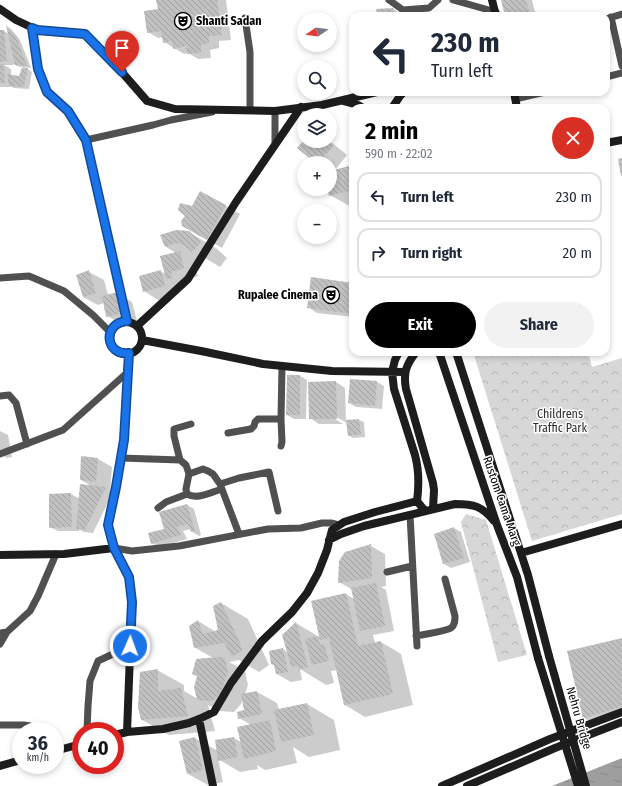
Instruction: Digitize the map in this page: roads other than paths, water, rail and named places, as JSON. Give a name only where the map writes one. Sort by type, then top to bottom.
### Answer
[{"type":"street","points":[[389,0],[403,10],[429,8],[438,0]]},
{"type":"street","points":[[453,0],[490,12]]},
{"type":"street","points":[[492,0],[495,12]]},
{"type":"street","points":[[0,9],[16,20],[37,30],[85,34],[113,62],[147,101],[175,109],[275,111],[340,101],[361,96]]},
{"type":"street","points":[[610,18],[622,14]]},
{"type":"street","points":[[244,18],[250,52],[250,110]]},
{"type":"street","points":[[610,22],[622,66]]},
{"type":"street","points":[[32,28],[38,69],[47,92],[68,111],[86,140],[127,321]]},
{"type":"street","points":[[610,74],[622,73]]},
{"type":"street","points":[[340,101],[354,104]]},
{"type":"street","points":[[137,326],[188,278],[236,202],[301,107]]},
{"type":"street","points":[[86,140],[171,120],[224,110]]},
{"type":"street","points":[[275,111],[275,145]]},
{"type":"street","points":[[610,142],[622,140]]},
{"type":"street","points":[[0,278],[29,276],[64,291],[93,315],[110,332]]},
{"type":"street","points":[[127,321],[137,326],[142,335],[142,340],[137,350],[129,353],[122,353],[117,351],[110,343],[110,332],[117,324],[127,321]]},
{"type":"street","points":[[142,340],[263,364],[332,371],[405,372]]},
{"type":"street","points":[[127,732],[132,602],[129,577],[114,548],[108,525],[124,440],[129,353]]},
{"type":"street","points":[[397,356],[392,372],[394,389],[418,465],[417,501],[424,511]]},
{"type":"street","points":[[412,356],[409,360],[405,372],[406,389],[433,483],[433,509]]},
{"type":"street","name":"Rustom Cama Marg","points":[[440,356],[497,525],[517,577],[538,658]]},
{"type":"street","name":"Rustom Cama Marg","points":[[457,356],[528,575],[549,656]]},
{"type":"street","points":[[281,446],[282,366]]},
{"type":"street","points":[[0,454],[63,430],[128,371]]},
{"type":"street","points":[[0,396],[9,396],[16,403],[26,444]]},
{"type":"street","points":[[228,433],[251,429],[258,419],[281,419]]},
{"type":"street","points":[[187,494],[186,489],[189,474],[186,466],[180,460],[174,436],[174,429],[191,424]]},
{"type":"street","points":[[121,458],[180,460]]},
{"type":"street","points":[[189,474],[203,470],[214,474],[221,486],[239,534]]},
{"type":"street","points":[[158,508],[166,502],[187,494],[191,496],[204,495],[239,478],[270,472],[278,511]]},
{"type":"street","points":[[124,733],[163,729],[200,719],[214,712],[231,683],[262,641],[292,612],[307,593],[318,573],[332,530],[344,522],[417,501]]},
{"type":"street","points":[[329,540],[364,526],[455,504],[467,504],[479,507],[488,514],[497,525]]},
{"type":"street","points":[[410,515],[417,646]]},
{"type":"street","points":[[0,555],[64,554],[114,548],[132,551],[179,546],[268,529],[301,528],[322,523],[339,525]]},
{"type":"street","points":[[521,554],[622,524]]},
{"type":"street","points":[[0,644],[4,633],[30,611],[56,554]]},
{"type":"street","points":[[387,572],[412,566]]},
{"type":"street","points":[[416,636],[444,630],[451,627],[455,622],[455,616],[445,579]]},
{"type":"street","points":[[87,722],[90,681],[98,661],[130,646]]},
{"type":"street","name":"Nehru Bridge","points":[[549,656],[586,786]]},
{"type":"street","name":"Nehru Bridge","points":[[538,658],[578,786]]},
{"type":"street","points":[[442,786],[550,740],[622,712]]},
{"type":"street","points":[[200,719],[213,786]]},
{"type":"street","points":[[467,786],[555,748],[622,722]]},
{"type":"street","points":[[0,725],[12,725]]},
{"type":"street","points":[[0,766],[12,763]]},
{"type":"water","points":[[622,758],[622,786],[552,786]]},
{"type":"place","name":"Shanti Sadan","points":[[183,21]]},
{"type":"place","name":"Rupalee Cinema","points":[[331,295]]},
{"type":"park label","name":"Childrens Traffic Park","points":[[560,421]]}]
